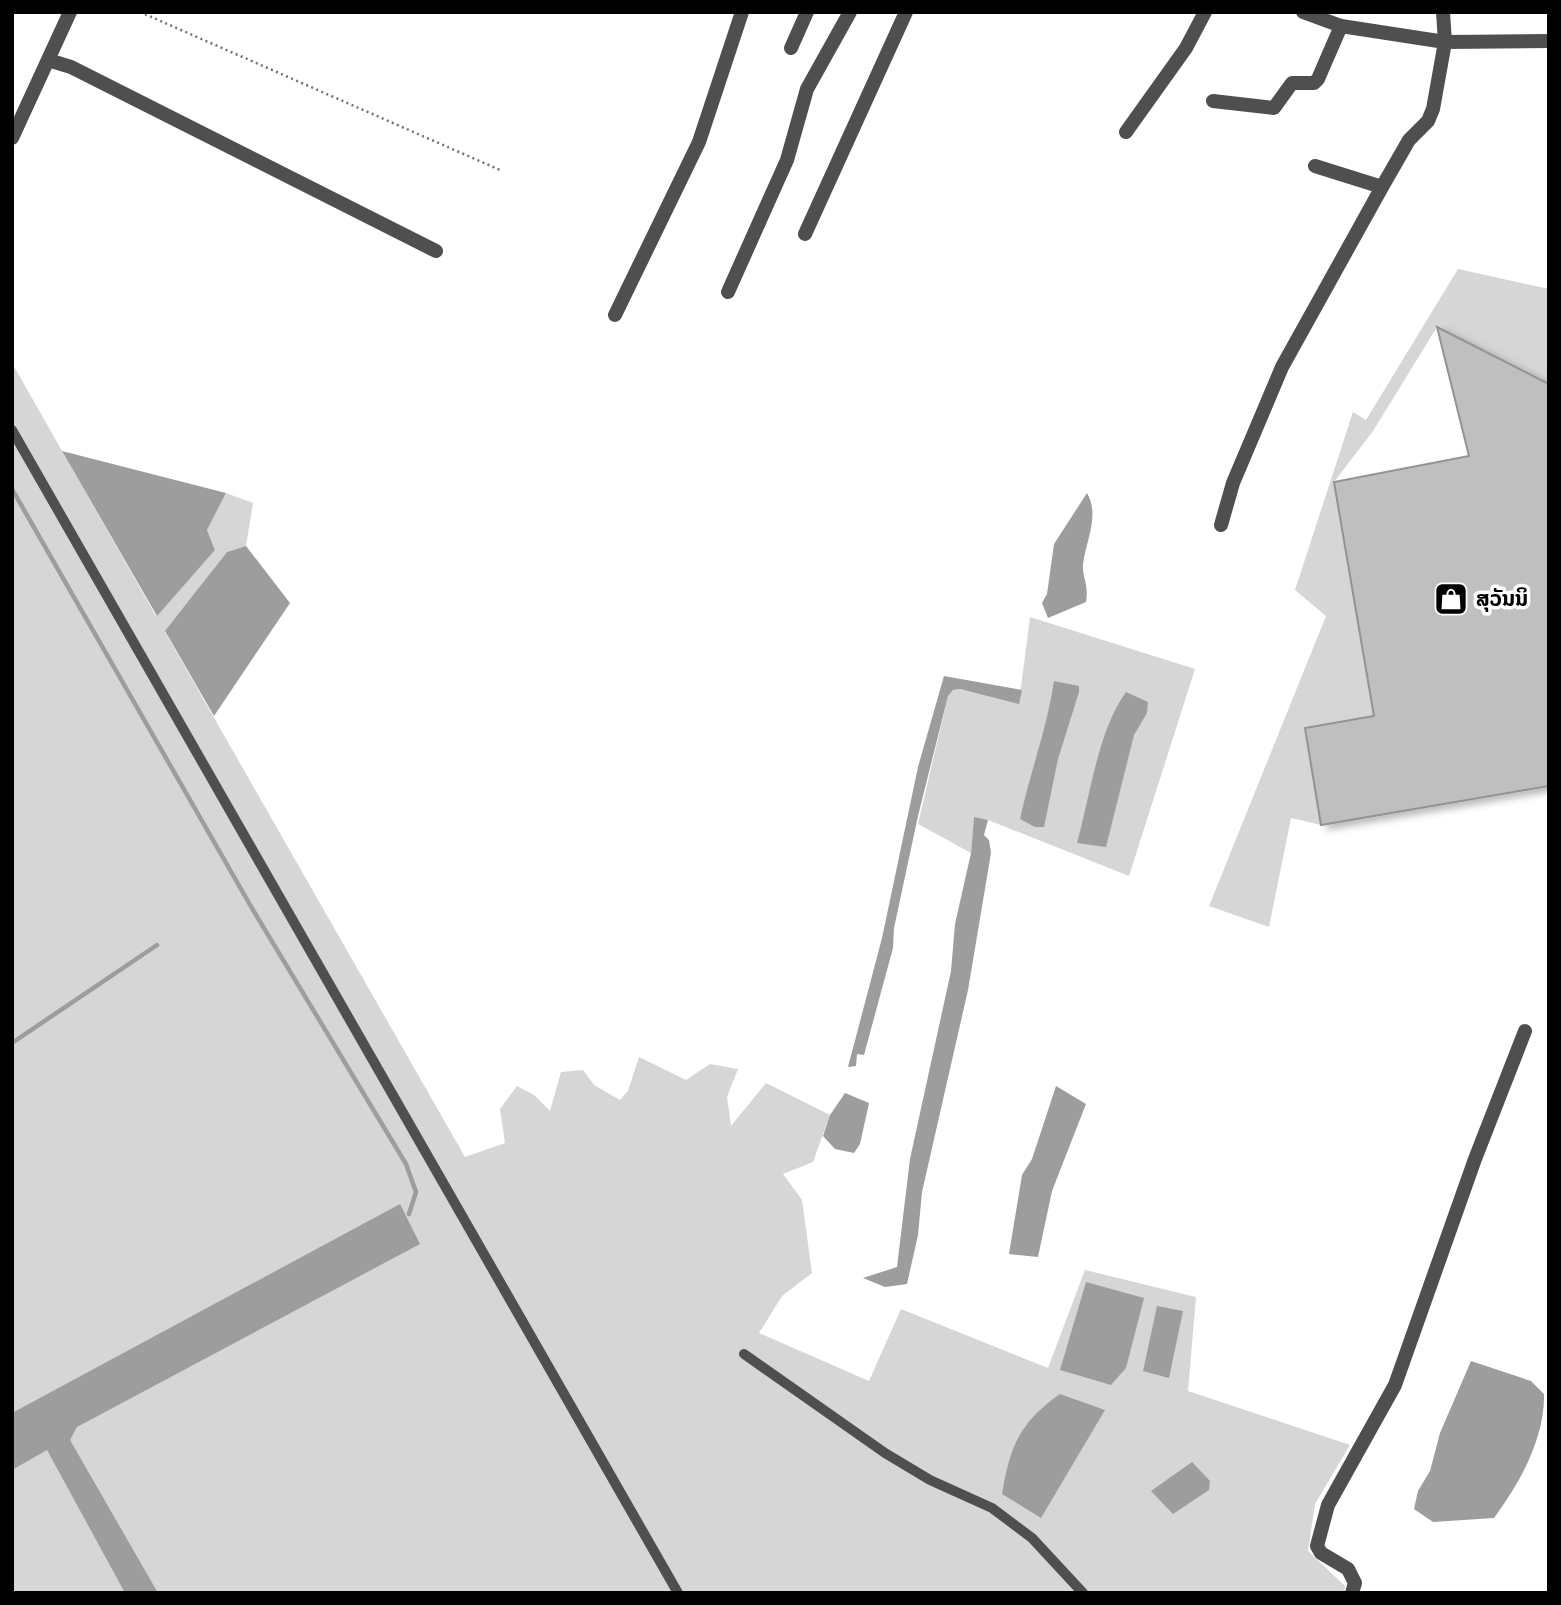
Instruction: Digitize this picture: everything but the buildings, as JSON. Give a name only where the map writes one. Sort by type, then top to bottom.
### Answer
[{"type":"street","points":[[12,138],[69,12]]},
{"type":"street","points":[[615,315],[699,142],[742,12]]},
{"type":"street","points":[[791,48],[807,12]]},
{"type":"street","points":[[728,292],[787,160],[804,96],[850,12]]},
{"type":"street","points":[[805,234],[906,12]]},
{"type":"street","points":[[1126,132],[1186,48],[1205,12]]},
{"type":"street","points":[[1303,12],[1341,26],[1445,42],[1549,41]]},
{"type":"street","points":[[1222,525],[1233,483],[1282,367],[1381,187],[1409,140],[1428,121],[1433,109],[1445,42],[1443,12]]},
{"type":"street","points":[[1213,101],[1274,108],[1292,83],[1314,83],[1318,79],[1341,26]]},
{"type":"street","points":[[48,60],[71,68],[436,251]]},
{"type":"street","points":[[1315,166],[1381,187]]},
{"type":"street","points":[[1352,1593],[1355,1583],[1348,1569],[1321,1553],[1317,1546],[1328,1505],[1395,1385],[1475,1159],[1525,1031]]},
{"type":"lane","points":[[12,430],[678,1593]]},
{"type":"lane","points":[[744,1354],[885,1453],[930,1480],[992,1508],[1032,1538],[1083,1593]]},
{"type":"path","points":[[140,12],[500,170]]},
{"type":"shaded area","points":[[1458,269],[1549,289],[1549,384],[1437,327],[1373,431],[1334,482],[1374,716],[1305,728],[1321,825],[1291,818],[1269,927],[1209,906],[1326,616],[1295,590],[1353,412],[1366,420]]},
{"type":"shaded area","points":[[12,363],[156,616],[215,550],[207,530],[226,493],[253,503],[246,546],[227,552],[165,632],[465,1157],[505,1143],[500,1109],[517,1086],[534,1095],[550,1111],[561,1072],[583,1070],[594,1085],[620,1100],[628,1091],[639,1057],[686,1080],[710,1064],[738,1069],[727,1097],[731,1126],[766,1083],[830,1115],[813,1162],[783,1174],[802,1200],[812,1273],[782,1296],[759,1333],[869,1381],[901,1309],[1048,1368],[1085,1270],[1196,1297],[1188,1391],[1350,1445],[1315,1504],[1308,1551],[1345,1586],[1344,1593],[12,1593]]},
{"type":"shaded area","points":[[62,451],[226,493],[207,530],[215,550],[157,616]]},
{"type":"shaded area","points":[[1087,493],[1091,501],[1092,519],[1083,564],[1086,602],[1048,618],[1042,603],[1047,594],[1054,544]]},
{"type":"shaded area","points":[[246,546],[290,603],[214,716],[165,631],[227,552]]},
{"type":"shaded area","points":[[1030,617],[1195,669],[1129,876],[988,820],[974,818],[971,853],[918,824],[948,696],[953,690],[960,689],[1019,703]]},
{"type":"shaded area","points":[[944,676],[1022,690],[1019,704],[960,689],[953,690],[948,696],[918,816],[894,928],[893,948],[864,1055],[857,1054],[856,1066],[848,1067],[882,938],[918,767]]},
{"type":"shaded area","points":[[1054,681],[1079,686],[1079,692],[1058,759],[1044,827],[1035,827],[1020,819]]},
{"type":"shaded area","points":[[1126,692],[1148,702],[1147,713],[1134,735],[1106,847],[1077,843],[1108,725]]},
{"type":"shaded area","points":[[974,817],[988,820],[984,835],[989,840],[991,853],[968,990],[922,1192],[918,1235],[907,1284],[885,1287],[863,1278],[897,1267],[910,1159],[951,971],[955,924],[971,853]]},
{"type":"shaded area","points":[[1056,1086],[1086,1104],[1052,1191],[1038,1257],[1009,1254],[1022,1175],[1032,1159]]},
{"type":"shaded area","points":[[845,1093],[869,1103],[860,1144],[854,1153],[835,1149],[823,1136],[830,1115]]},
{"type":"shaded area","points":[[400,1204],[420,1244],[77,1427],[70,1440],[158,1593],[125,1593],[47,1450],[12,1470],[12,1413]]},
{"type":"shaded area","points":[[1086,1282],[1144,1298],[1126,1368],[1111,1385],[1060,1370]]},
{"type":"shaded area","points":[[1157,1306],[1183,1311],[1169,1378],[1143,1371]]},
{"type":"shaded area","points":[[1471,1361],[1531,1381],[1544,1394],[1540,1427],[1522,1475],[1494,1518],[1433,1522],[1414,1509],[1418,1491],[1430,1471],[1440,1433]]},
{"type":"shaded area","points":[[1060,1394],[1105,1410],[1041,1518],[1002,1494],[1009,1462],[1019,1436],[1035,1415]]},
{"type":"shaded area","points":[[1192,1462],[1210,1481],[1209,1490],[1173,1514],[1151,1491]]},
{"type":"waterway","points":[[12,489],[253,910],[406,1164],[416,1192],[409,1214]]},
{"type":"waterway","points":[[12,1043],[157,945]]},
{"type":"place","name":"ສຸວັນນິ","points":[[1451,599]]}]
